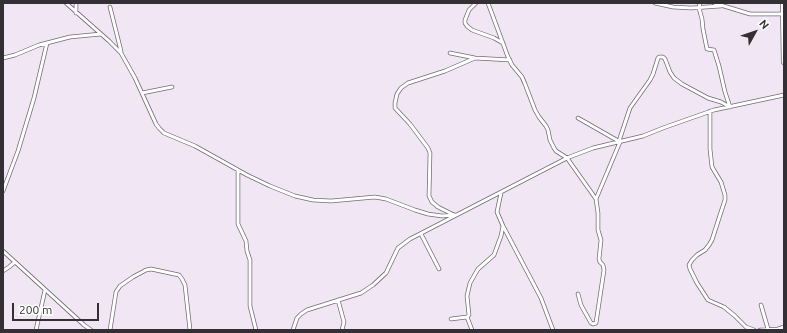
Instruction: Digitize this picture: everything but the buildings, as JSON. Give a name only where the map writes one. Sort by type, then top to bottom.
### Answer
[{"type":"main road","points":[[783,3],[784,62]]},
{"type":"street","points":[[66,3],[121,53],[128,64],[156,124],[164,134],[195,146],[238,170],[291,195],[313,200],[331,201],[375,197],[386,199],[428,214],[442,216],[456,215]]},
{"type":"street","points":[[76,3],[76,13]]},
{"type":"street","points":[[476,3],[469,10],[465,24],[472,30],[503,43]]},
{"type":"street","points":[[488,3],[510,60],[525,84],[535,110],[548,130],[550,140],[554,148],[556,151],[568,158],[596,198],[598,230],[601,240],[598,259],[604,270],[596,323],[591,323],[578,294]]},
{"type":"street","points":[[655,3],[673,7],[691,8],[722,6]]},
{"type":"street","points":[[700,3],[699,8],[702,19],[702,29],[708,50],[714,50],[730,106]]},
{"type":"street","points":[[714,3],[750,14],[783,14]]},
{"type":"street","points":[[110,7],[121,53]]},
{"type":"street","points":[[3,58],[70,37],[101,34]]},
{"type":"street","points":[[3,191],[18,151],[34,98],[47,43]]},
{"type":"street","points":[[450,53],[475,58],[510,60]]},
{"type":"street","points":[[596,198],[620,141],[630,108],[650,80],[659,57],[663,57],[665,59],[674,78],[682,84],[708,98],[730,106]]},
{"type":"street","points":[[456,215],[438,207],[432,202],[429,196],[430,153],[410,124],[395,108],[394,103],[401,88],[408,83],[445,71],[475,58]]},
{"type":"street","points":[[142,93],[172,87]]},
{"type":"street","points":[[293,330],[297,318],[307,310],[361,293],[373,285],[386,273],[399,247],[456,215],[568,158],[593,148],[644,136],[710,111],[784,95]]},
{"type":"street","points":[[710,111],[710,149],[712,167],[721,182],[725,200],[712,240],[689,265],[697,283],[708,300],[724,307],[746,327],[754,330]]},
{"type":"street","points":[[578,118],[620,141]]},
{"type":"street","points":[[238,170],[238,224],[246,241],[247,252],[250,260],[250,306],[256,330]]},
{"type":"street","points":[[501,193],[497,212],[541,298],[552,330]]},
{"type":"street","points":[[472,330],[467,317],[469,316],[467,296],[470,283],[478,269],[494,255],[503,232],[503,226]]},
{"type":"street","points":[[421,234],[439,269]]},
{"type":"street","points":[[3,251],[91,330]]},
{"type":"street","points":[[3,271],[15,262]]},
{"type":"street","points":[[110,330],[116,292],[120,286],[146,270],[152,269],[179,275],[182,279],[185,284],[190,330]]},
{"type":"street","points":[[36,330],[45,290]]},
{"type":"street","points":[[338,300],[344,322],[342,330]]},
{"type":"street","points":[[761,305],[768,329]]},
{"type":"street","points":[[451,319],[467,317]]},
{"type":"street","points":[[760,330],[784,327]]}]
